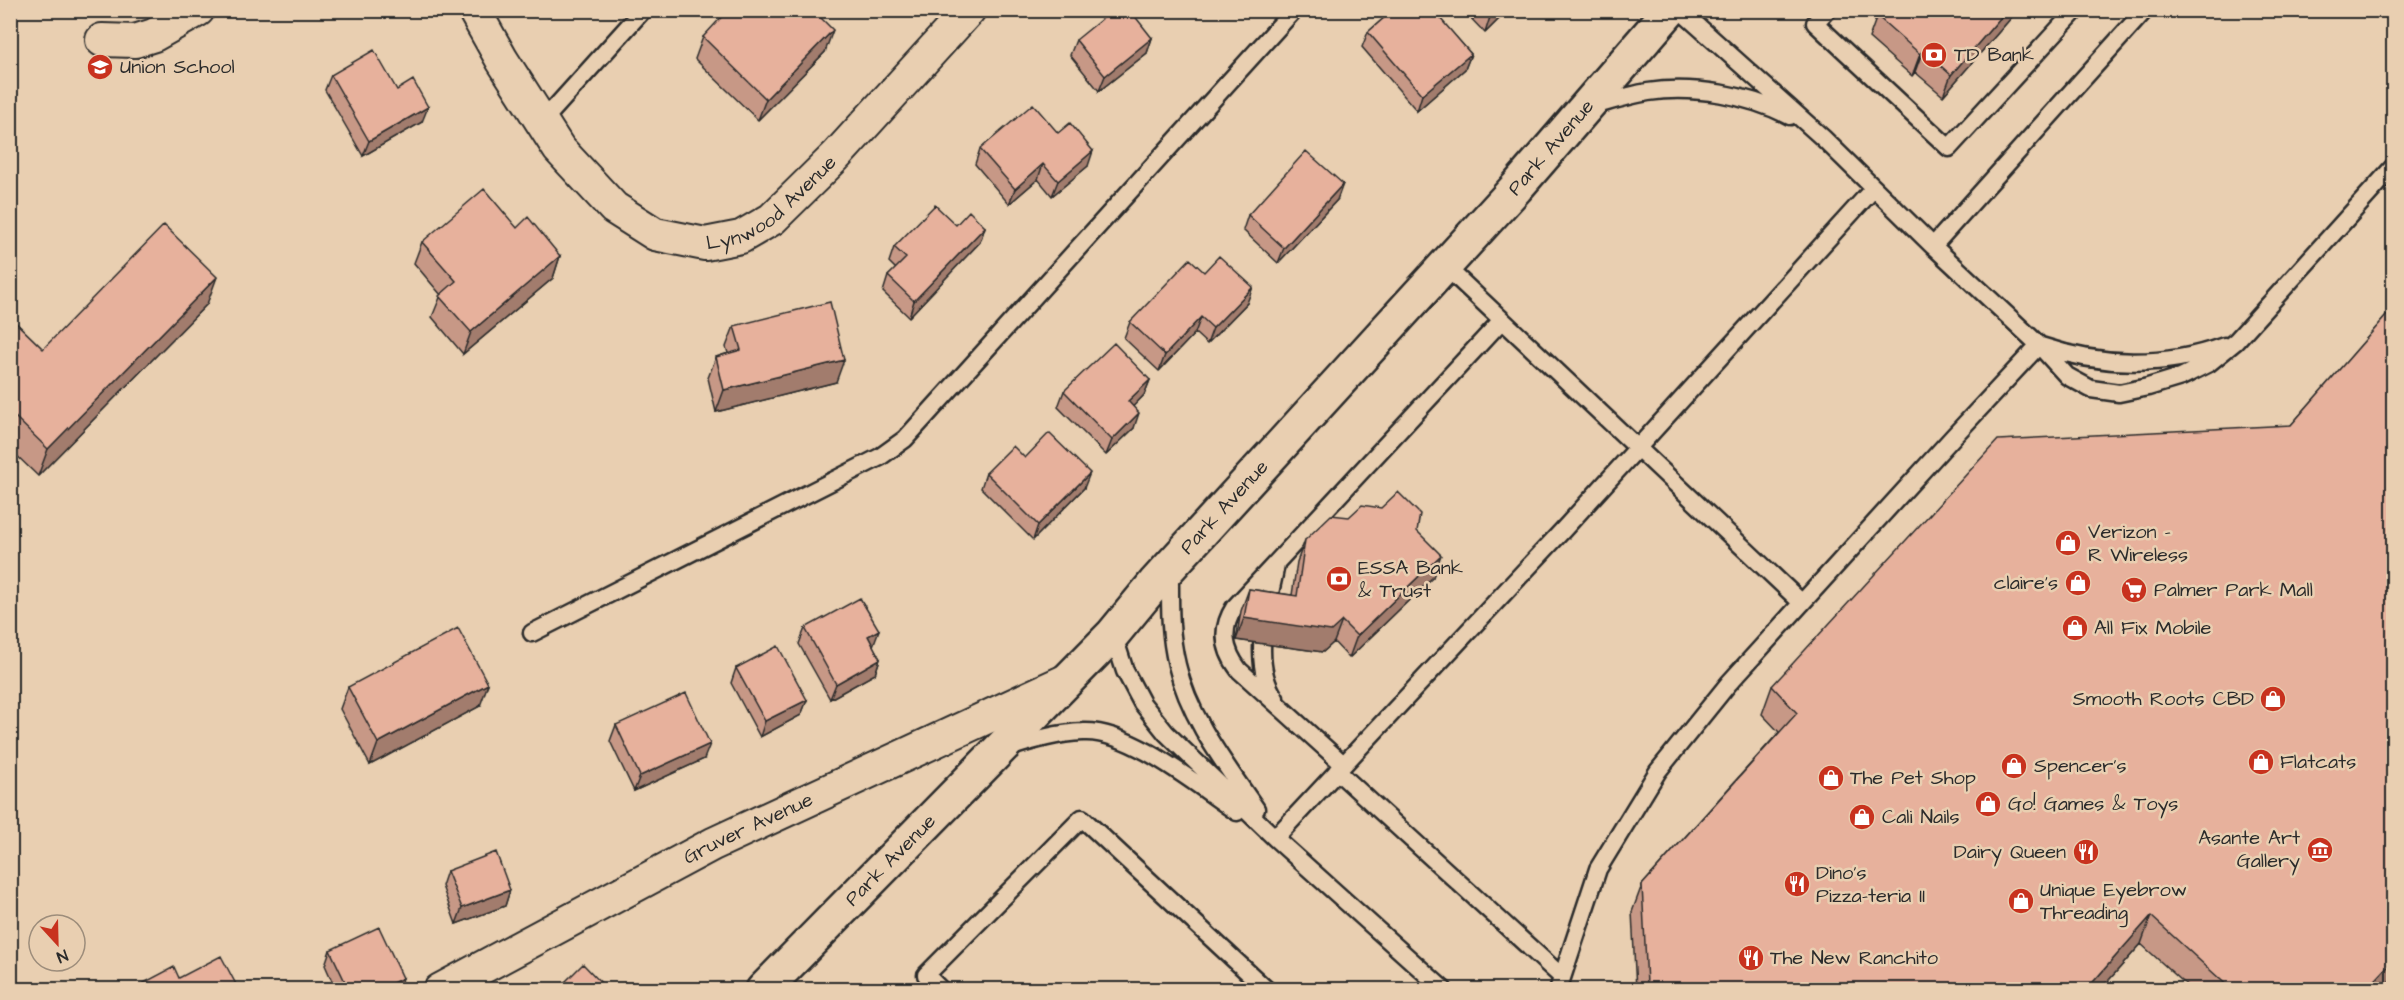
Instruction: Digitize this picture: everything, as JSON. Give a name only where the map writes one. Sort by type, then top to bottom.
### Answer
[{"type":"main road","name":"Park Avenue","points":[[763,990],[1113,634],[1170,567],[1445,266],[1670,10]]},
{"type":"street","points":[[102,40],[135,41],[154,35],[198,10]]},
{"type":"street","name":"Lynwood Avenue","points":[[474,10],[502,60],[559,149],[614,208],[655,234],[705,244],[741,237],[772,219],[836,156],[969,10]]},
{"type":"street","name":"Gruver Avenue","points":[[440,990],[713,844],[1065,681]]},
{"type":"lane","points":[[542,123],[644,10]]},
{"type":"lane","points":[[532,633],[880,457],[905,439],[1294,10]]},
{"type":"lane","points":[[1680,10],[1823,138],[1933,246],[2039,345],[2067,376],[2091,389],[2119,393],[2148,387],[2181,377],[2209,363],[2236,341],[2394,166]]},
{"type":"lane","points":[[1827,10],[1815,23],[1949,148],[2076,10]]},
{"type":"lane","points":[[1933,246],[2136,14]]},
{"type":"lane","points":[[1585,108],[1647,93],[1678,90],[1709,93],[1743,98],[1774,108],[1800,121],[1823,138]]},
{"type":"lane","points":[[1275,838],[1556,538],[1874,188]]},
{"type":"lane","points":[[1445,266],[1802,603]]},
{"type":"lane","points":[[1502,320],[1234,608],[1228,617],[1225,639],[1232,661],[1239,670],[1282,708],[1560,983],[1598,869],[1658,771],[1729,683],[2039,345]]},
{"type":"lane","points":[[2039,345],[2091,360],[2141,362],[2190,356],[2236,341]]},
{"type":"lane","points":[[1276,564],[1263,655],[1269,687],[1282,708]]},
{"type":"lane","points":[[1170,567],[1170,630],[1177,667],[1192,707],[1211,743],[1275,838]]},
{"type":"lane","points":[[1113,634],[1125,671],[1142,704],[1166,733],[1275,838],[1444,990]]},
{"type":"lane","points":[[1000,750],[1045,737],[1085,731],[1118,738],[1145,750],[1275,838]]},
{"type":"lane","points":[[941,990],[926,975],[1082,818],[1267,990]]},
{"type":"building","points":[[728,10],[813,10],[833,30],[766,99],[703,37]]},
{"type":"building","points":[[1113,10],[1130,10],[1152,38],[1105,76],[1076,40]]},
{"type":"building","points":[[1393,10],[1433,10],[1471,54],[1422,95],[1368,32]]},
{"type":"building","points":[[1484,10],[1497,10],[1490,17]]},
{"type":"building","name":"TD Bank","points":[[1882,10],[2007,10],[1951,75],[1923,50],[1920,54],[1877,16]]},
{"type":"building","points":[[374,50],[397,90],[413,80],[428,107],[369,141],[331,75]]},
{"type":"building","points":[[1033,104],[1058,133],[1070,123],[1093,151],[1058,181],[1043,164],[1015,189],[980,149]]},
{"type":"building","points":[[1306,151],[1343,184],[1284,248],[1248,215]]},
{"type":"building","points":[[484,189],[517,228],[528,217],[560,256],[471,332],[439,296],[456,281],[422,242]]},
{"type":"building","points":[[935,205],[956,225],[969,211],[985,227],[914,301],[888,276],[906,258],[894,247]]},
{"type":"building","points":[[164,225],[217,277],[48,449],[10,412],[10,317],[43,349]]},
{"type":"building","points":[[1219,256],[1253,287],[1213,328],[1201,317],[1165,355],[1130,322],[1190,259],[1204,272]]},
{"type":"building","points":[[830,302],[844,360],[724,390],[716,357],[741,350],[734,326]]},
{"type":"building","name":"Palmer Park Mall","points":[[2394,307],[2394,960],[2366,990],[2232,990],[2151,916],[2086,990],[1642,990],[1647,984],[1642,885],[1797,713],[1772,686],[1998,440],[2291,425]]},
{"type":"building","points":[[1114,343],[1150,380],[1128,401],[1139,413],[1112,440],[1064,391]]},
{"type":"building","points":[[1049,433],[1090,473],[1038,525],[986,473],[1013,446],[1025,458]]},
{"type":"building","points":[[1398,492],[1420,514],[1417,531],[1441,555],[1357,636],[1342,621],[1331,631],[1244,618],[1249,589],[1297,596],[1305,540],[1331,515],[1349,517],[1362,505],[1381,508]]},
{"type":"building","points":[[860,598],[879,630],[868,636],[880,659],[836,684],[805,628]]},
{"type":"building","points":[[458,628],[488,684],[378,743],[348,687]]},
{"type":"building","points":[[778,646],[807,700],[765,721],[736,668]]},
{"type":"building","points":[[686,693],[710,744],[640,776],[616,725]]},
{"type":"building","points":[[496,852],[510,890],[462,908],[447,871]]},
{"type":"building","points":[[379,927],[403,978],[378,990],[349,990],[330,950]]},
{"type":"building","points":[[221,956],[239,990],[137,990],[136,987],[174,967],[179,978]]},
{"type":"building","points":[[583,964],[608,990],[557,990]]},
{"type":"place","name":"TD Bank","points":[[1934,55]]},
{"type":"place","name":"Union School","points":[[100,67]]},
{"type":"place","name":"Verizon - R Wireless","points":[[2068,543]]},
{"type":"place","name":"ESSA Bank & Trust","points":[[1339,579]]},
{"type":"place","name":"claire's","points":[[2078,583]]},
{"type":"place","name":"Palmer Park Mall","points":[[2134,590]]},
{"type":"place","name":"All Fix Mobile","points":[[2075,628]]},
{"type":"place","name":"Smooth Roots CBD","points":[[2273,699]]},
{"type":"place","name":"Flatcats","points":[[2261,762]]},
{"type":"place","name":"Spencer's","points":[[2014,766]]},
{"type":"place","name":"The Pet Shop","points":[[1831,778]]},
{"type":"place","name":"Go! Games & Toys","points":[[1988,804]]},
{"type":"place","name":"Cali Nails","points":[[1862,817]]},
{"type":"place","name":"Asante Art Gallery","points":[[2320,850]]},
{"type":"place","name":"Dairy Queen","points":[[2086,852]]},
{"type":"place","name":"Dino's Pizza-teria II","points":[[1797,884]]},
{"type":"place","name":"Unique Eyebrow Threading","points":[[2021,901]]},
{"type":"place","name":"The New Ranchito","points":[[1751,958]]}]
